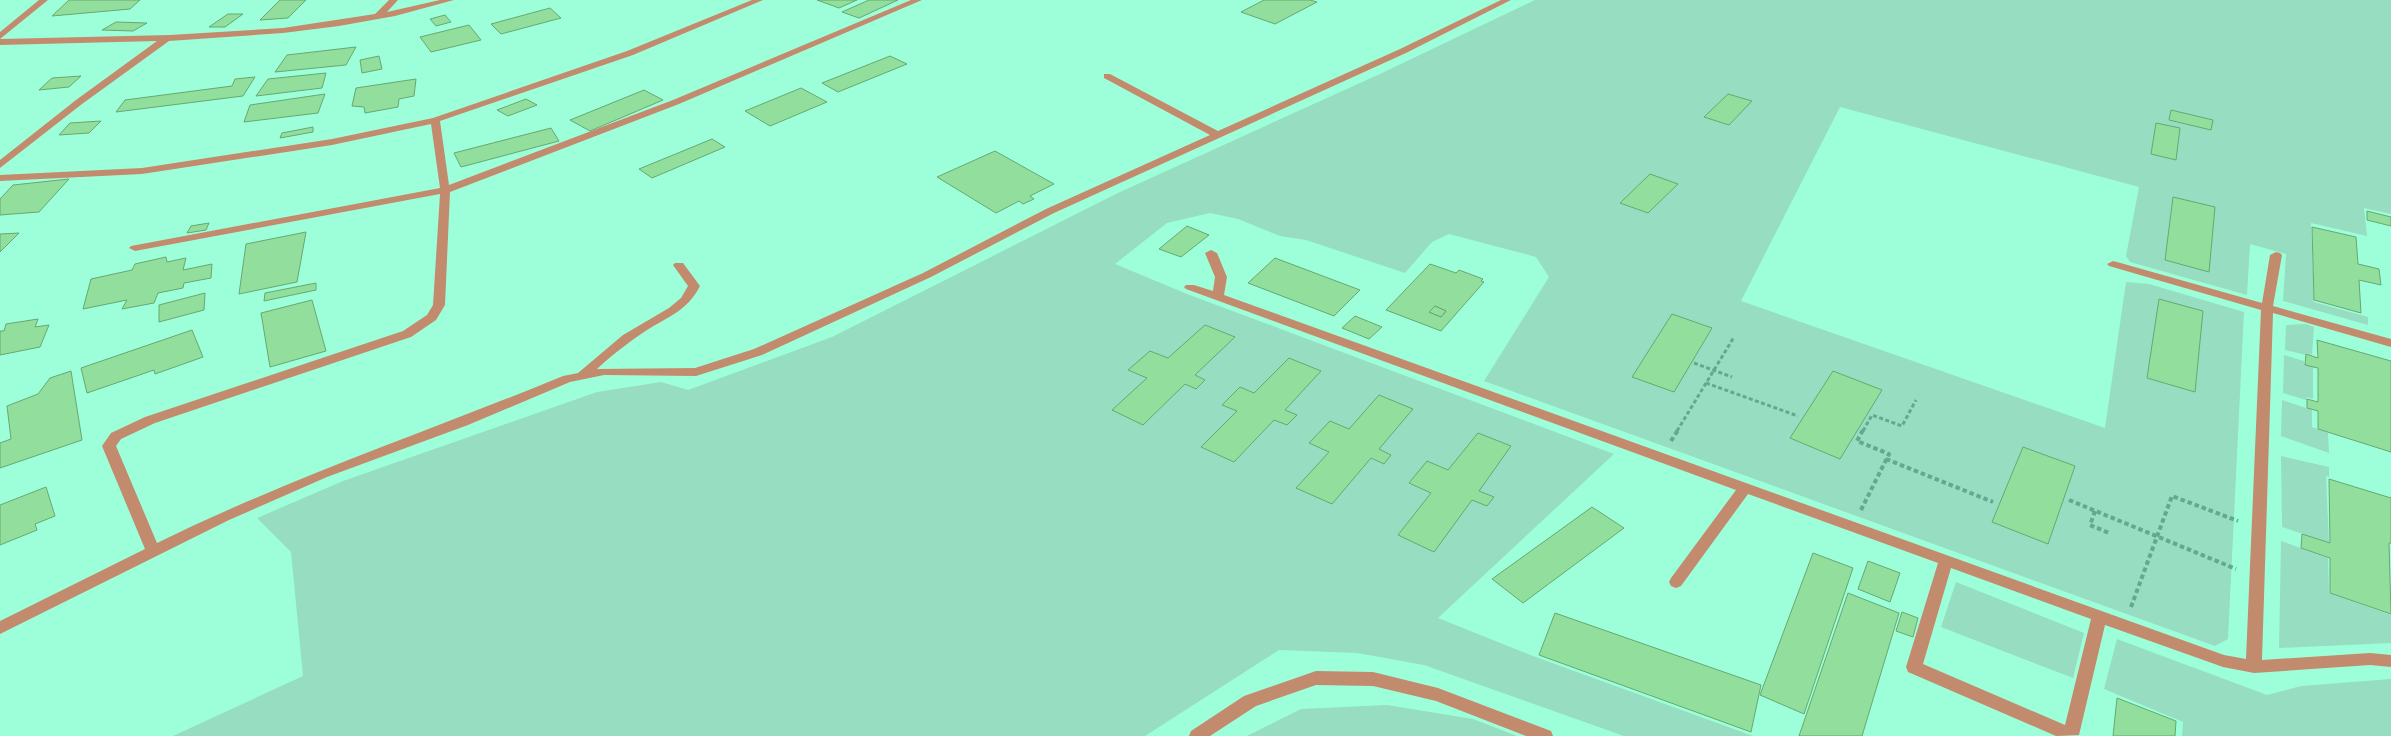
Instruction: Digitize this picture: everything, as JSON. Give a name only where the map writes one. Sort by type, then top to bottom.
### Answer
[{"type":"street","points":[[0,36],[44,0]]},
{"type":"street","points":[[376,18],[394,0]]},
{"type":"street","points":[[0,42],[167,38],[280,31],[376,18],[450,0]]},
{"type":"street","points":[[0,178],[142,171],[332,142],[435,120],[630,53],[759,0]]},
{"type":"street","points":[[135,248],[445,190],[676,102],[918,0]]},
{"type":"street","points":[[0,628],[224,516],[322,474],[463,422],[567,379],[604,371],[696,372],[758,352],[927,274],[1050,211],[1394,55],[1507,0]]},
{"type":"street","points":[[0,165],[79,102],[167,38]]},
{"type":"street","points":[[1107,76],[1218,135]]},
{"type":"street","points":[[153,551],[108,446],[116,436],[150,420],[408,334],[432,317],[438,305],[445,190],[435,120]]},
{"type":"street","points":[[1211,253],[1221,277],[1218,297]]},
{"type":"street","points":[[2254,667],[2267,308],[2276,255]]},
{"type":"street","points":[[2112,264],[2391,343]]},
{"type":"street","points":[[583,375],[599,359],[690,298],[694,286],[679,265]]},
{"type":"street","points":[[1190,287],[2223,661],[2254,667],[2370,659],[2391,660]]},
{"type":"street","points":[[1676,582],[1746,488]]},
{"type":"street","points":[[1946,560],[1914,667],[2071,736],[2099,617]]},
{"type":"street","points":[[1197,736],[1250,701],[1316,678],[1373,679],[1420,690],[1438,695],[1545,736]]},
{"type":"path","points":[[1662,457],[1734,338]]},
{"type":"path","points":[[1694,363],[1732,376]]},
{"type":"path","points":[[1706,383],[1798,416]]},
{"type":"path","points":[[1853,526],[1889,454],[1857,441],[1872,415],[1902,426],[1916,400]]},
{"type":"path","points":[[1886,459],[1993,502]]},
{"type":"path","points":[[2125,626],[2172,496],[2260,529]]},
{"type":"path","points":[[2069,500],[2258,578]]},
{"type":"path","points":[[2094,511],[2090,525],[2109,533]]},
{"type":"green space","points":[[1535,0],[2391,0],[2391,214],[2364,208],[2367,236],[2311,223],[2314,302],[2368,317],[2368,325],[2283,301],[2286,254],[2250,244],[2247,295],[2130,262],[2126,256],[2139,187],[1840,107],[1741,301],[2105,428],[2126,282],[2149,284],[2244,312],[2228,639],[2215,646],[1484,381],[1549,277],[1536,257],[1449,234],[1432,242],[1405,273],[1306,240],[1280,236],[1238,219],[1210,213],[1167,223],[1115,264],[1187,294],[1614,454],[1438,618],[1533,656],[1753,736],[1624,736],[1424,665],[1357,653],[1279,650],[1145,736],[173,736],[303,676],[291,552],[257,518],[343,481],[597,392],[661,382],[688,390],[832,337],[1120,192],[1382,73]]},
{"type":"green space","points":[[2306,324],[2314,327],[2312,355],[2285,350],[2286,325]]},
{"type":"green space","points":[[2284,355],[2313,366],[2313,399],[2307,397],[2306,400],[2283,393]]},
{"type":"green space","points":[[2282,400],[2312,410],[2312,427],[2328,433],[2329,453],[2281,436]]},
{"type":"green space","points":[[2281,456],[2329,467],[2329,477],[2326,476],[2329,543],[2282,527]]},
{"type":"green space","points":[[2281,541],[2328,558],[2329,593],[2391,615],[2391,643],[2279,648]]},
{"type":"green space","points":[[1956,582],[2084,633],[2073,678],[1941,627]]},
{"type":"green space","points":[[2117,639],[2267,695],[2301,686],[2391,679],[2391,736],[2182,736],[2183,722],[2104,689]]},
{"type":"green space","points":[[1387,705],[1473,719],[1517,736],[1247,736],[1301,709]]},
{"type":"building","points":[[69,0],[140,0],[130,9],[52,16]]},
{"type":"building","points":[[280,0],[306,0],[288,18],[260,20]]},
{"type":"building","points":[[817,0],[857,0],[839,8]]},
{"type":"building","points":[[869,0],[898,0],[859,18],[842,12]]},
{"type":"building","points":[[1264,0],[1310,0],[1317,2],[1275,24],[1241,12]]},
{"type":"building","points":[[550,8],[561,18],[501,34],[491,24]]},
{"type":"building","points":[[228,14],[243,14],[225,27],[209,27]]},
{"type":"building","points":[[445,15],[451,22],[436,26],[430,19]]},
{"type":"building","points":[[116,22],[147,23],[133,31],[102,30]]},
{"type":"building","points":[[469,25],[481,40],[431,52],[420,37]]},
{"type":"building","points":[[356,47],[346,65],[275,72],[287,55]]},
{"type":"building","points":[[379,56],[382,69],[362,73],[360,60]]},
{"type":"building","points":[[890,56],[907,64],[838,92],[822,83]]},
{"type":"building","points":[[326,73],[322,88],[256,96],[268,79]]},
{"type":"building","points":[[81,76],[69,87],[39,90],[52,78]]},
{"type":"building","points":[[255,77],[243,96],[116,112],[125,100],[232,86],[235,79]]},
{"type":"building","points":[[416,79],[414,96],[399,99],[398,107],[365,113],[364,107],[352,106],[356,88]]},
{"type":"building","points":[[801,88],[827,102],[770,126],[745,111]]},
{"type":"building","points":[[644,90],[663,100],[590,131],[570,120]]},
{"type":"building","points":[[325,94],[318,113],[244,122],[250,105]]},
{"type":"building","points":[[1728,94],[1752,101],[1729,125],[1704,117]]},
{"type":"building","points":[[526,99],[537,105],[508,116],[497,110]]},
{"type":"building","points":[[2171,110],[2213,120],[2211,130],[2169,120]]},
{"type":"building","points":[[101,121],[89,133],[59,135],[70,123]]},
{"type":"building","points":[[2156,123],[2180,128],[2176,160],[2151,154]]},
{"type":"building","points":[[313,127],[313,132],[280,138],[282,133]]},
{"type":"building","points":[[551,128],[559,141],[461,167],[454,153]]},
{"type":"building","points":[[712,139],[725,147],[652,178],[639,169]]},
{"type":"building","points":[[995,151],[1054,184],[1030,196],[1034,199],[1023,204],[1019,201],[996,213],[937,177]]},
{"type":"building","points":[[1650,174],[1678,184],[1648,213],[1620,203]]},
{"type":"building","points":[[69,179],[39,212],[0,215],[0,199],[13,185]]},
{"type":"building","points":[[2173,197],[2215,207],[2209,272],[2165,260]]},
{"type":"building","points":[[2367,211],[2391,217],[2391,226],[2367,220]]},
{"type":"building","points":[[209,223],[206,230],[187,233],[191,226]]},
{"type":"building","points":[[1187,226],[1209,235],[1181,257],[1159,249]]},
{"type":"building","points":[[2312,227],[2356,237],[2358,264],[2379,269],[2381,285],[2359,280],[2361,313],[2314,300]]},
{"type":"building","points":[[306,232],[297,282],[239,294],[246,244]]},
{"type":"building","points":[[19,233],[0,252],[0,234]]},
{"type":"building","points":[[166,257],[167,262],[186,258],[183,270],[212,264],[211,278],[184,283],[183,288],[158,293],[154,303],[122,309],[127,300],[83,309],[91,279],[132,270],[135,264]]},
{"type":"building","points":[[1275,258],[1360,290],[1334,316],[1248,283]]},
{"type":"building","points":[[1430,264],[1456,273],[1459,270],[1483,279],[1481,281],[1484,282],[1441,331],[1386,310]],"holes":[[[1435,306],[1446,311],[1441,317],[1429,312]]]},
{"type":"building","points":[[316,283],[316,290],[264,301],[265,293]]},
{"type":"building","points":[[205,293],[204,310],[159,322],[159,305]]},
{"type":"building","points":[[2159,299],[2203,311],[2195,392],[2147,378]]},
{"type":"building","points":[[312,300],[326,351],[270,367],[261,313]]},
{"type":"building","points":[[1435,306],[1446,311],[1441,317],[1429,312]]},
{"type":"building","points":[[1672,314],[1712,328],[1674,392],[1632,377]]},
{"type":"building","points":[[1355,316],[1382,327],[1369,339],[1342,328]]},
{"type":"building","points":[[38,319],[35,327],[49,325],[40,347],[0,355],[0,331],[4,331],[6,324]]},
{"type":"building","points":[[1205,325],[1235,337],[1195,375],[1205,380],[1196,389],[1185,384],[1143,425],[1112,410],[1147,378],[1128,370],[1150,351],[1168,358]]},
{"type":"building","points":[[192,330],[203,357],[155,374],[154,370],[87,393],[81,368]]},
{"type":"building","points":[[2317,340],[2391,361],[2391,452],[2318,429],[2318,411],[2307,408],[2307,399],[2318,402],[2318,368],[2305,365],[2306,354],[2318,358]]},
{"type":"building","points":[[1289,358],[1321,371],[1285,410],[1297,415],[1287,425],[1274,420],[1234,462],[1201,447],[1237,411],[1222,405],[1240,387],[1254,393]]},
{"type":"building","points":[[71,371],[82,440],[0,468],[0,443],[11,439],[7,406],[38,394],[50,378]]},
{"type":"building","points":[[1833,371],[1882,390],[1840,459],[1790,438]]},
{"type":"building","points":[[1379,395],[1413,409],[1379,449],[1391,455],[1384,464],[1371,458],[1332,504],[1296,488],[1329,452],[1309,443],[1330,421],[1349,429]]},
{"type":"building","points":[[1478,433],[1511,446],[1479,491],[1494,497],[1487,506],[1472,500],[1434,552],[1398,535],[1431,493],[1409,483],[1427,461],[1448,470]]},
{"type":"building","points":[[2023,447],[2075,466],[2048,544],[1992,522]]},
{"type":"building","points":[[2329,479],[2391,498],[2391,543],[2389,543],[2391,614],[2330,593],[2330,558],[2301,548],[2302,534],[2330,543]]},
{"type":"building","points":[[46,487],[55,516],[35,524],[37,530],[0,545],[0,505]]},
{"type":"building","points":[[1592,507],[1624,528],[1523,603],[1492,579]]},
{"type":"building","points":[[1813,553],[1853,568],[1804,714],[1760,695]]},
{"type":"building","points":[[1868,561],[1900,573],[1890,602],[1858,589]]},
{"type":"building","points":[[1848,593],[1899,613],[1862,736],[1799,736]]},
{"type":"building","points":[[1902,612],[1918,618],[1913,637],[1896,631]]},
{"type":"building","points":[[1555,613],[1761,685],[1751,732],[1539,655]]},
{"type":"building","points":[[2117,698],[2176,721],[2175,736],[2113,736]]}]
